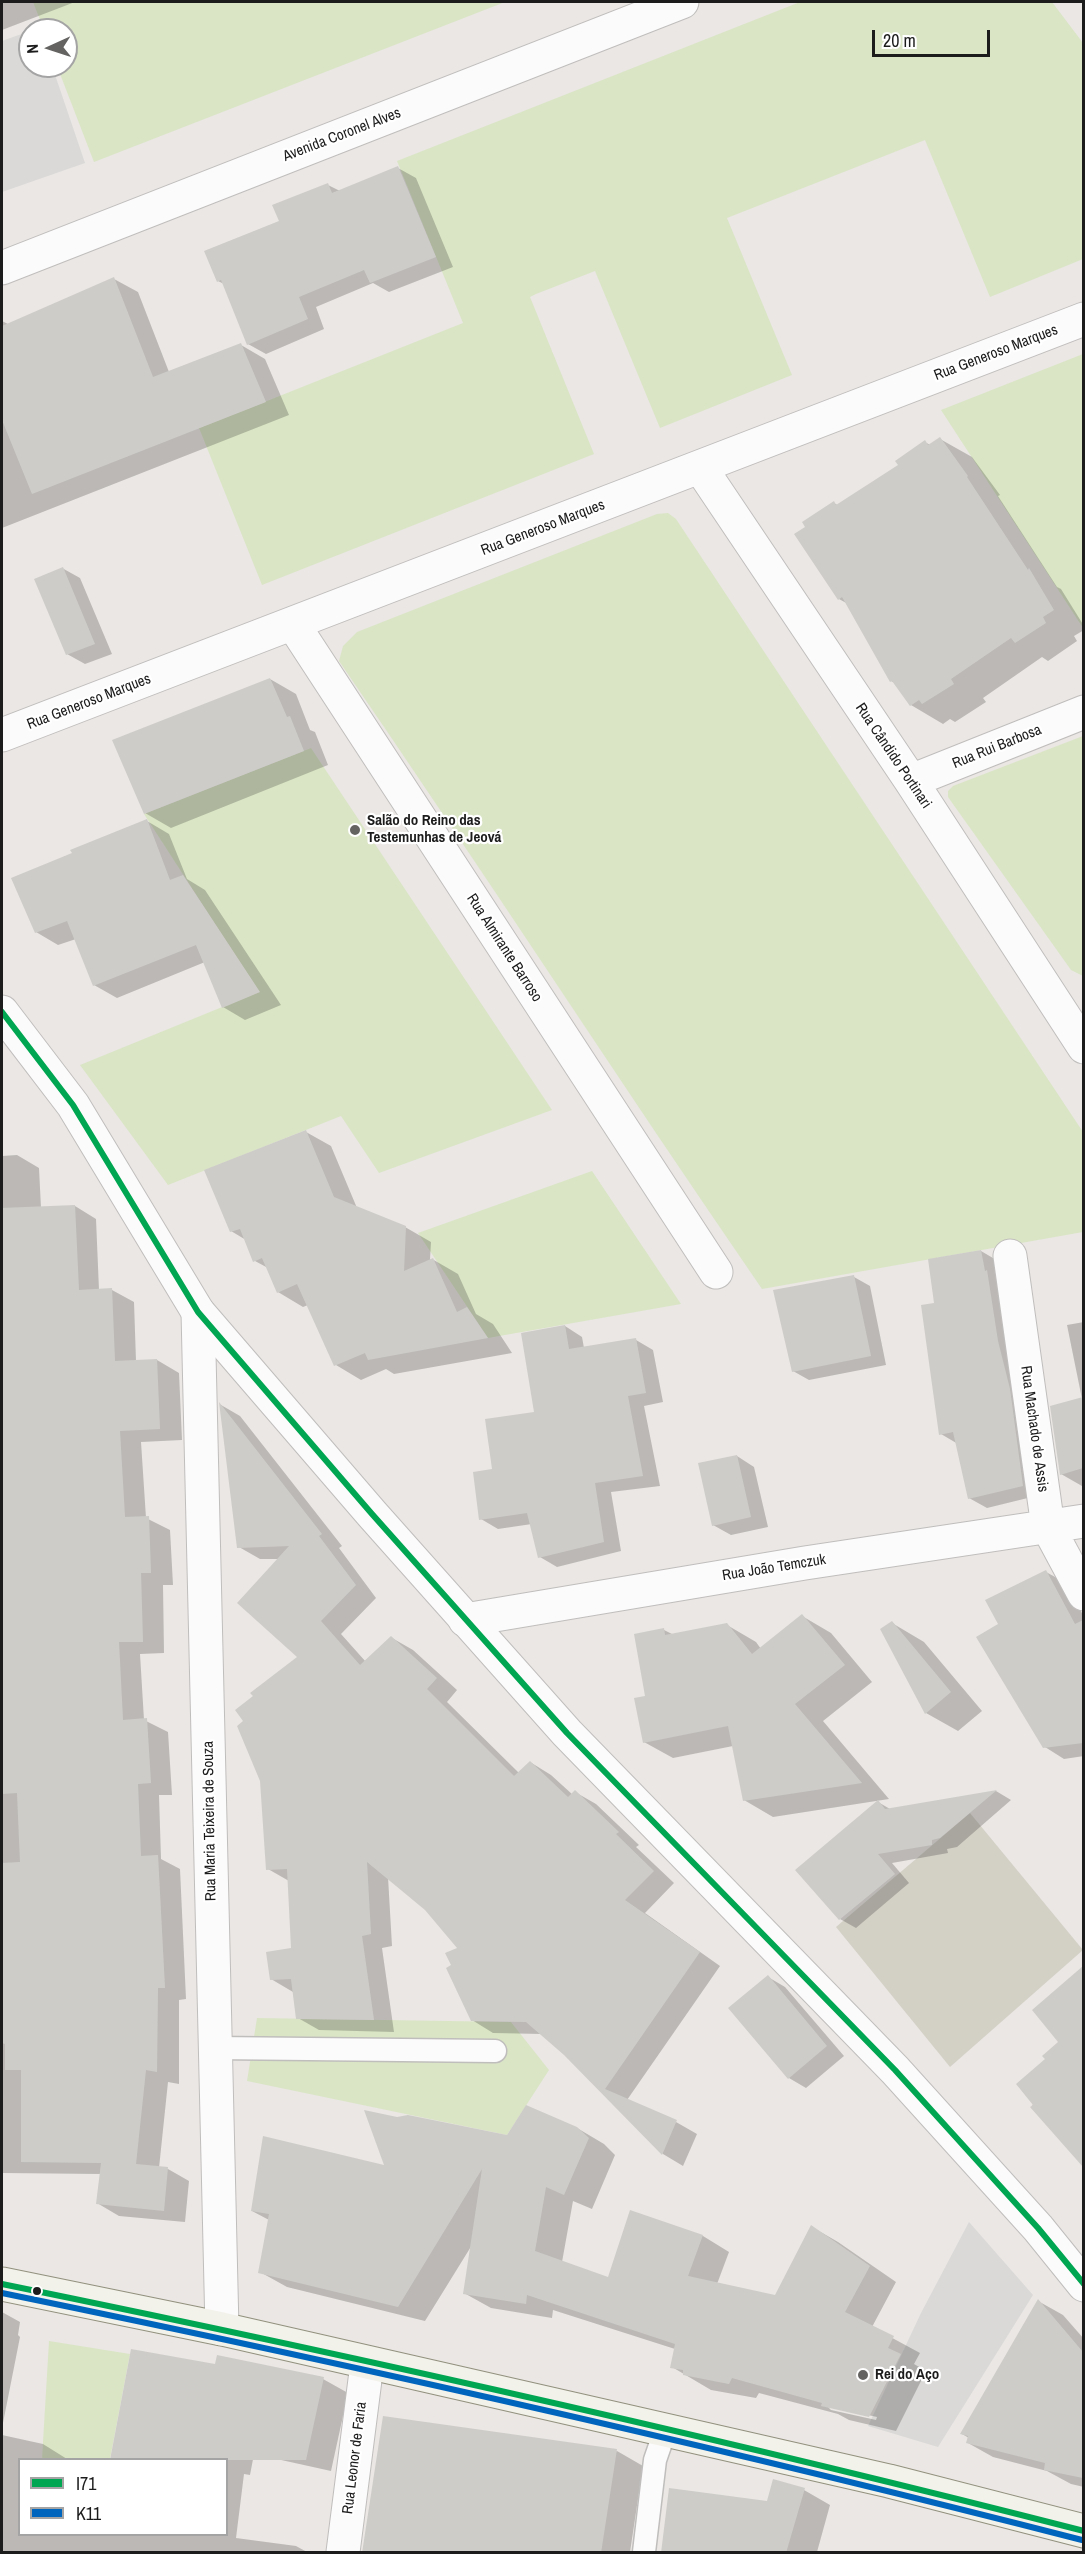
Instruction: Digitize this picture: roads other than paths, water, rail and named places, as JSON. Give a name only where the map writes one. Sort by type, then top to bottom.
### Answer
[{"type":"main road","points":[[2,2284],[222,2329],[367,2364],[889,2481],[1083,2531]]},
{"type":"street","name":"Avenida Coronel Alves","points":[[2,268],[682,2]]},
{"type":"street","name":"Rua Generoso Marques","points":[[2,735],[1083,319]]},
{"type":"street","name":"Rua Cândido Portinari","points":[[700,467],[1079,1033]]},
{"type":"street","name":"Rua Almirante Barroso","points":[[293,624],[716,1272]]},
{"type":"street","name":"Rua Rui Barbosa","points":[[911,781],[1083,712]]},
{"type":"street","points":[[2,1012],[73,1105],[198,1312],[465,1620],[567,1733],[895,2070],[1038,2228],[1083,2285]]},
{"type":"street","name":"Rua Machado de Assis","points":[[1010,1256],[1048,1527],[1083,1594]]},
{"type":"street","name":"Rua Maria Teixeira de Souza","points":[[198,1312],[222,2329]]},
{"type":"street","name":"Rua João Temczuk","points":[[465,1620],[805,1563],[1083,1521]]},
{"type":"street","name":"Rua Leonor de Faria","points":[[343,2553],[367,2364]]},
{"type":"lane","points":[[215,2048],[495,2051]]},
{"type":"lane","points":[[644,2553],[655,2460],[665,2431]]},
{"type":"place","name":"Salão do Reino das Testemunhas de Jeová","points":[[355,830]]},
{"type":"place","name":"Rei do Aço","points":[[863,2375]]}]
